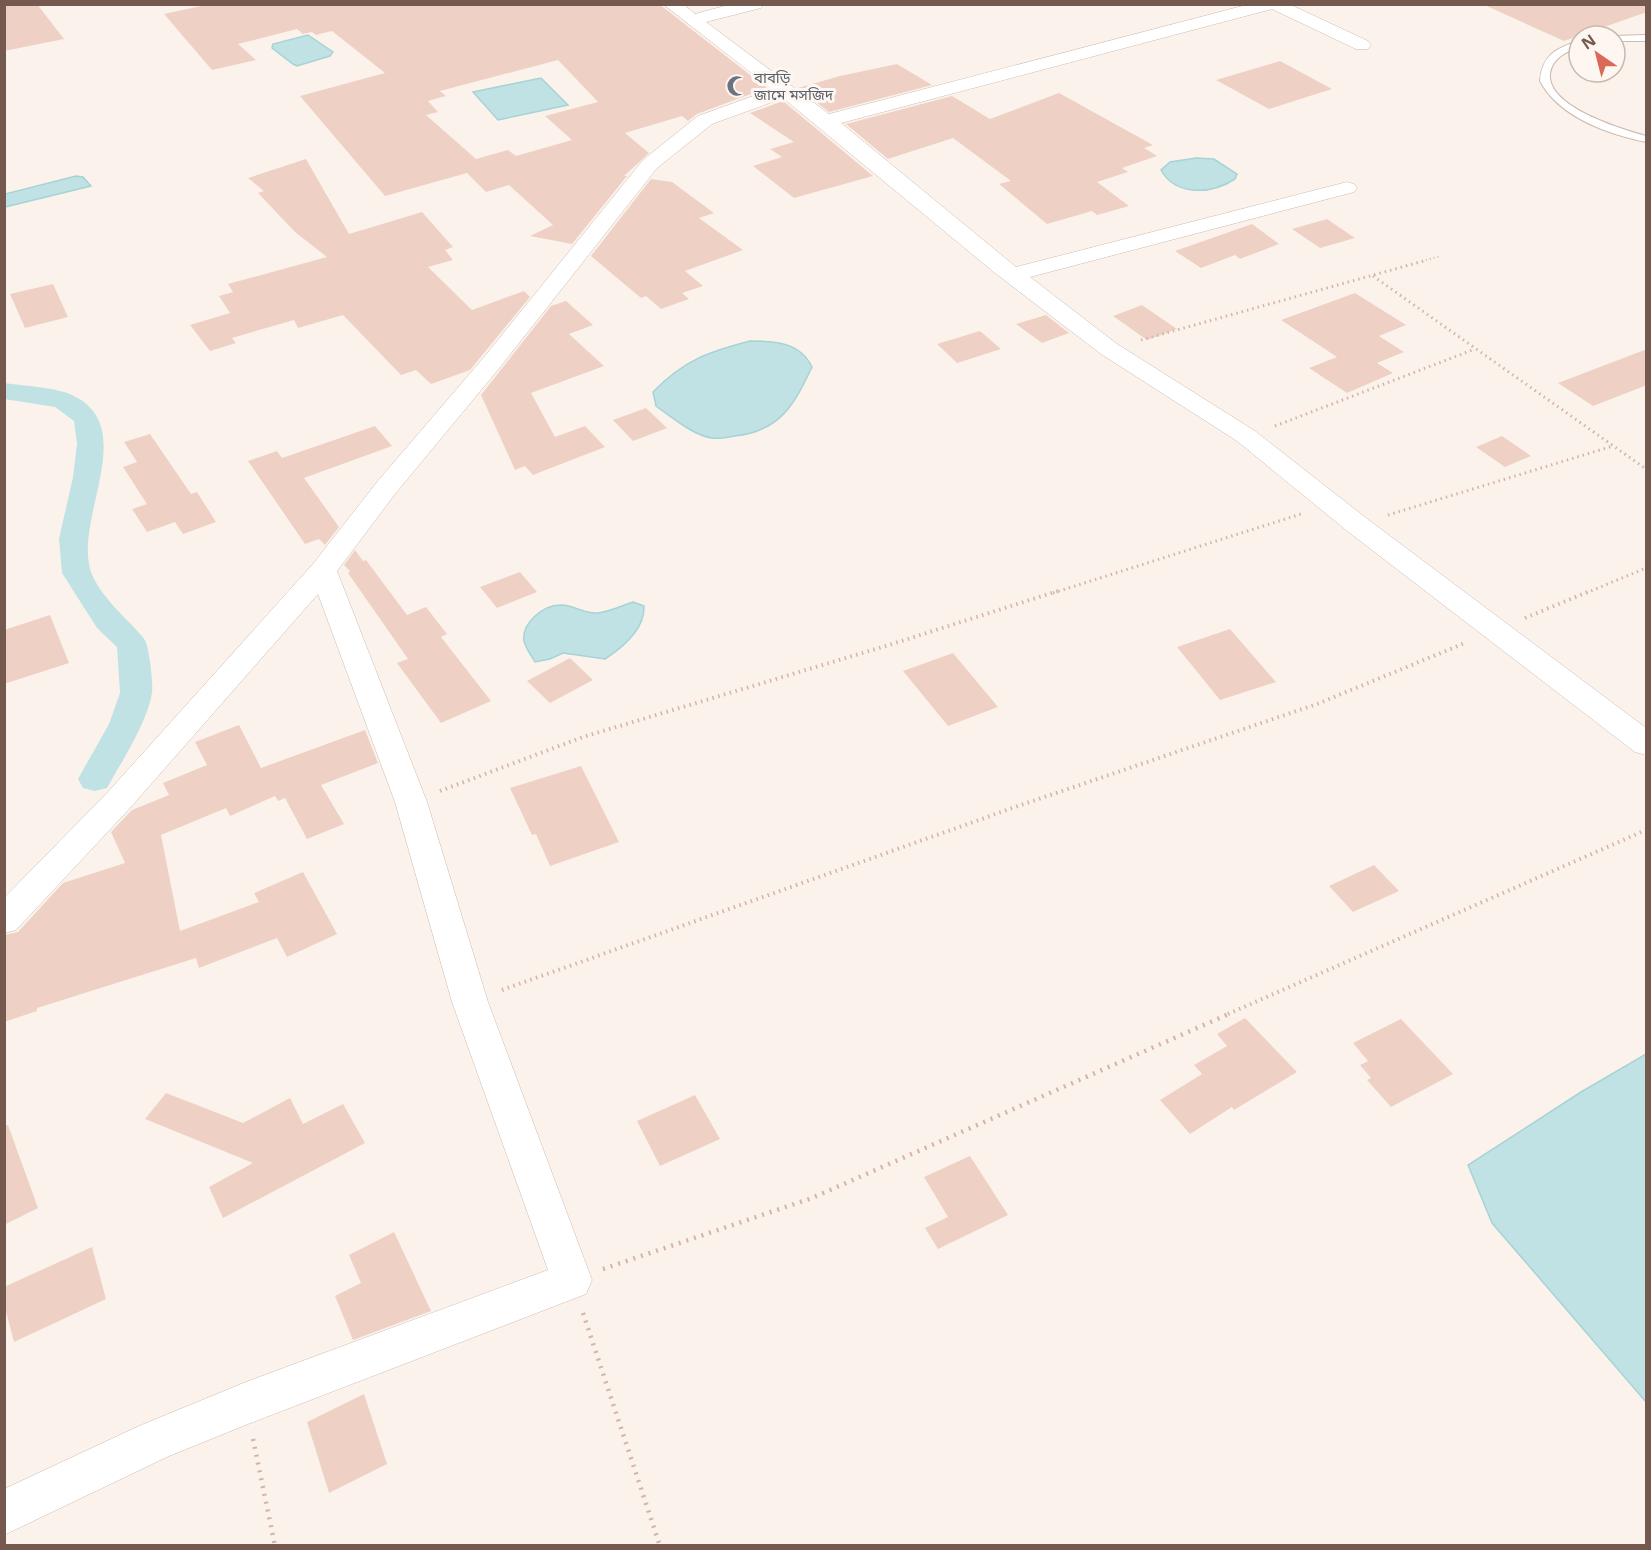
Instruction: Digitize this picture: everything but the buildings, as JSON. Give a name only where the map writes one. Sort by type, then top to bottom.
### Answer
[{"type":"street","points":[[671,4],[826,121],[1013,275],[1109,349],[1246,436],[1331,505],[1647,744]]},
{"type":"street","points":[[692,20],[756,4]]},
{"type":"street","points":[[826,121],[1273,4],[1362,45]]},
{"type":"street","points":[[4,920],[119,800],[323,570],[386,488],[493,361],[650,164],[705,120],[785,91]]},
{"type":"street","points":[[1013,275],[1347,188]]},
{"type":"street","points":[[4,1513],[154,1441],[246,1403],[572,1280],[470,1002],[411,802],[323,570]]},
{"type":"lane","points":[[1627,38],[1647,38]]},
{"type":"lane","points":[[1567,49],[1547,64],[1545,80],[1549,88],[1566,106],[1587,118],[1612,129],[1647,139]]},
{"type":"path","points":[[1109,349],[1441,256]]},
{"type":"path","points":[[1372,276],[1647,469]]},
{"type":"path","points":[[1246,436],[1476,349]]},
{"type":"path","points":[[1356,524],[1613,446]]},
{"type":"path","points":[[411,802],[583,737],[889,645],[1331,505]]},
{"type":"path","points":[[470,1002],[1021,805],[1317,704],[1647,568]]},
{"type":"path","points":[[660,1545],[572,1280],[812,1198],[1647,830]]},
{"type":"path","points":[[246,1403],[274,1545]]},
{"type":"water","points":[[308,35],[333,52],[330,56],[297,66],[272,48],[273,44]]},
{"type":"water","points":[[541,78],[568,105],[498,120],[473,92]]},
{"type":"water","points":[[1196,158],[1214,159],[1237,174],[1235,179],[1216,188],[1185,189],[1168,179],[1161,170],[1170,162]]},
{"type":"water","points":[[76,176],[83,177],[91,186],[5,207],[5,194]]},
{"type":"water","points":[[750,341],[777,343],[794,348],[801,352],[812,367],[792,404],[774,422],[750,433],[712,438],[690,430],[656,406],[653,392],[675,372],[721,349]]},
{"type":"water","points":[[633,602],[644,606],[641,622],[631,637],[605,659],[563,653],[535,662],[527,649],[524,641],[526,628],[535,616],[547,608],[565,605],[597,613]]},
{"type":"water","points":[[1646,1054],[1646,1402],[1492,1223],[1468,1165],[1581,1092]]},
{"type":"waterway","points":[[4,391],[62,400],[82,413],[87,421],[90,444],[87,477],[73,539],[77,573],[108,621],[132,644],[136,693],[125,724],[95,779]]},
{"type":"place","name":"বাবড়ি জামে মসজিদ","points":[[737,86]]}]
